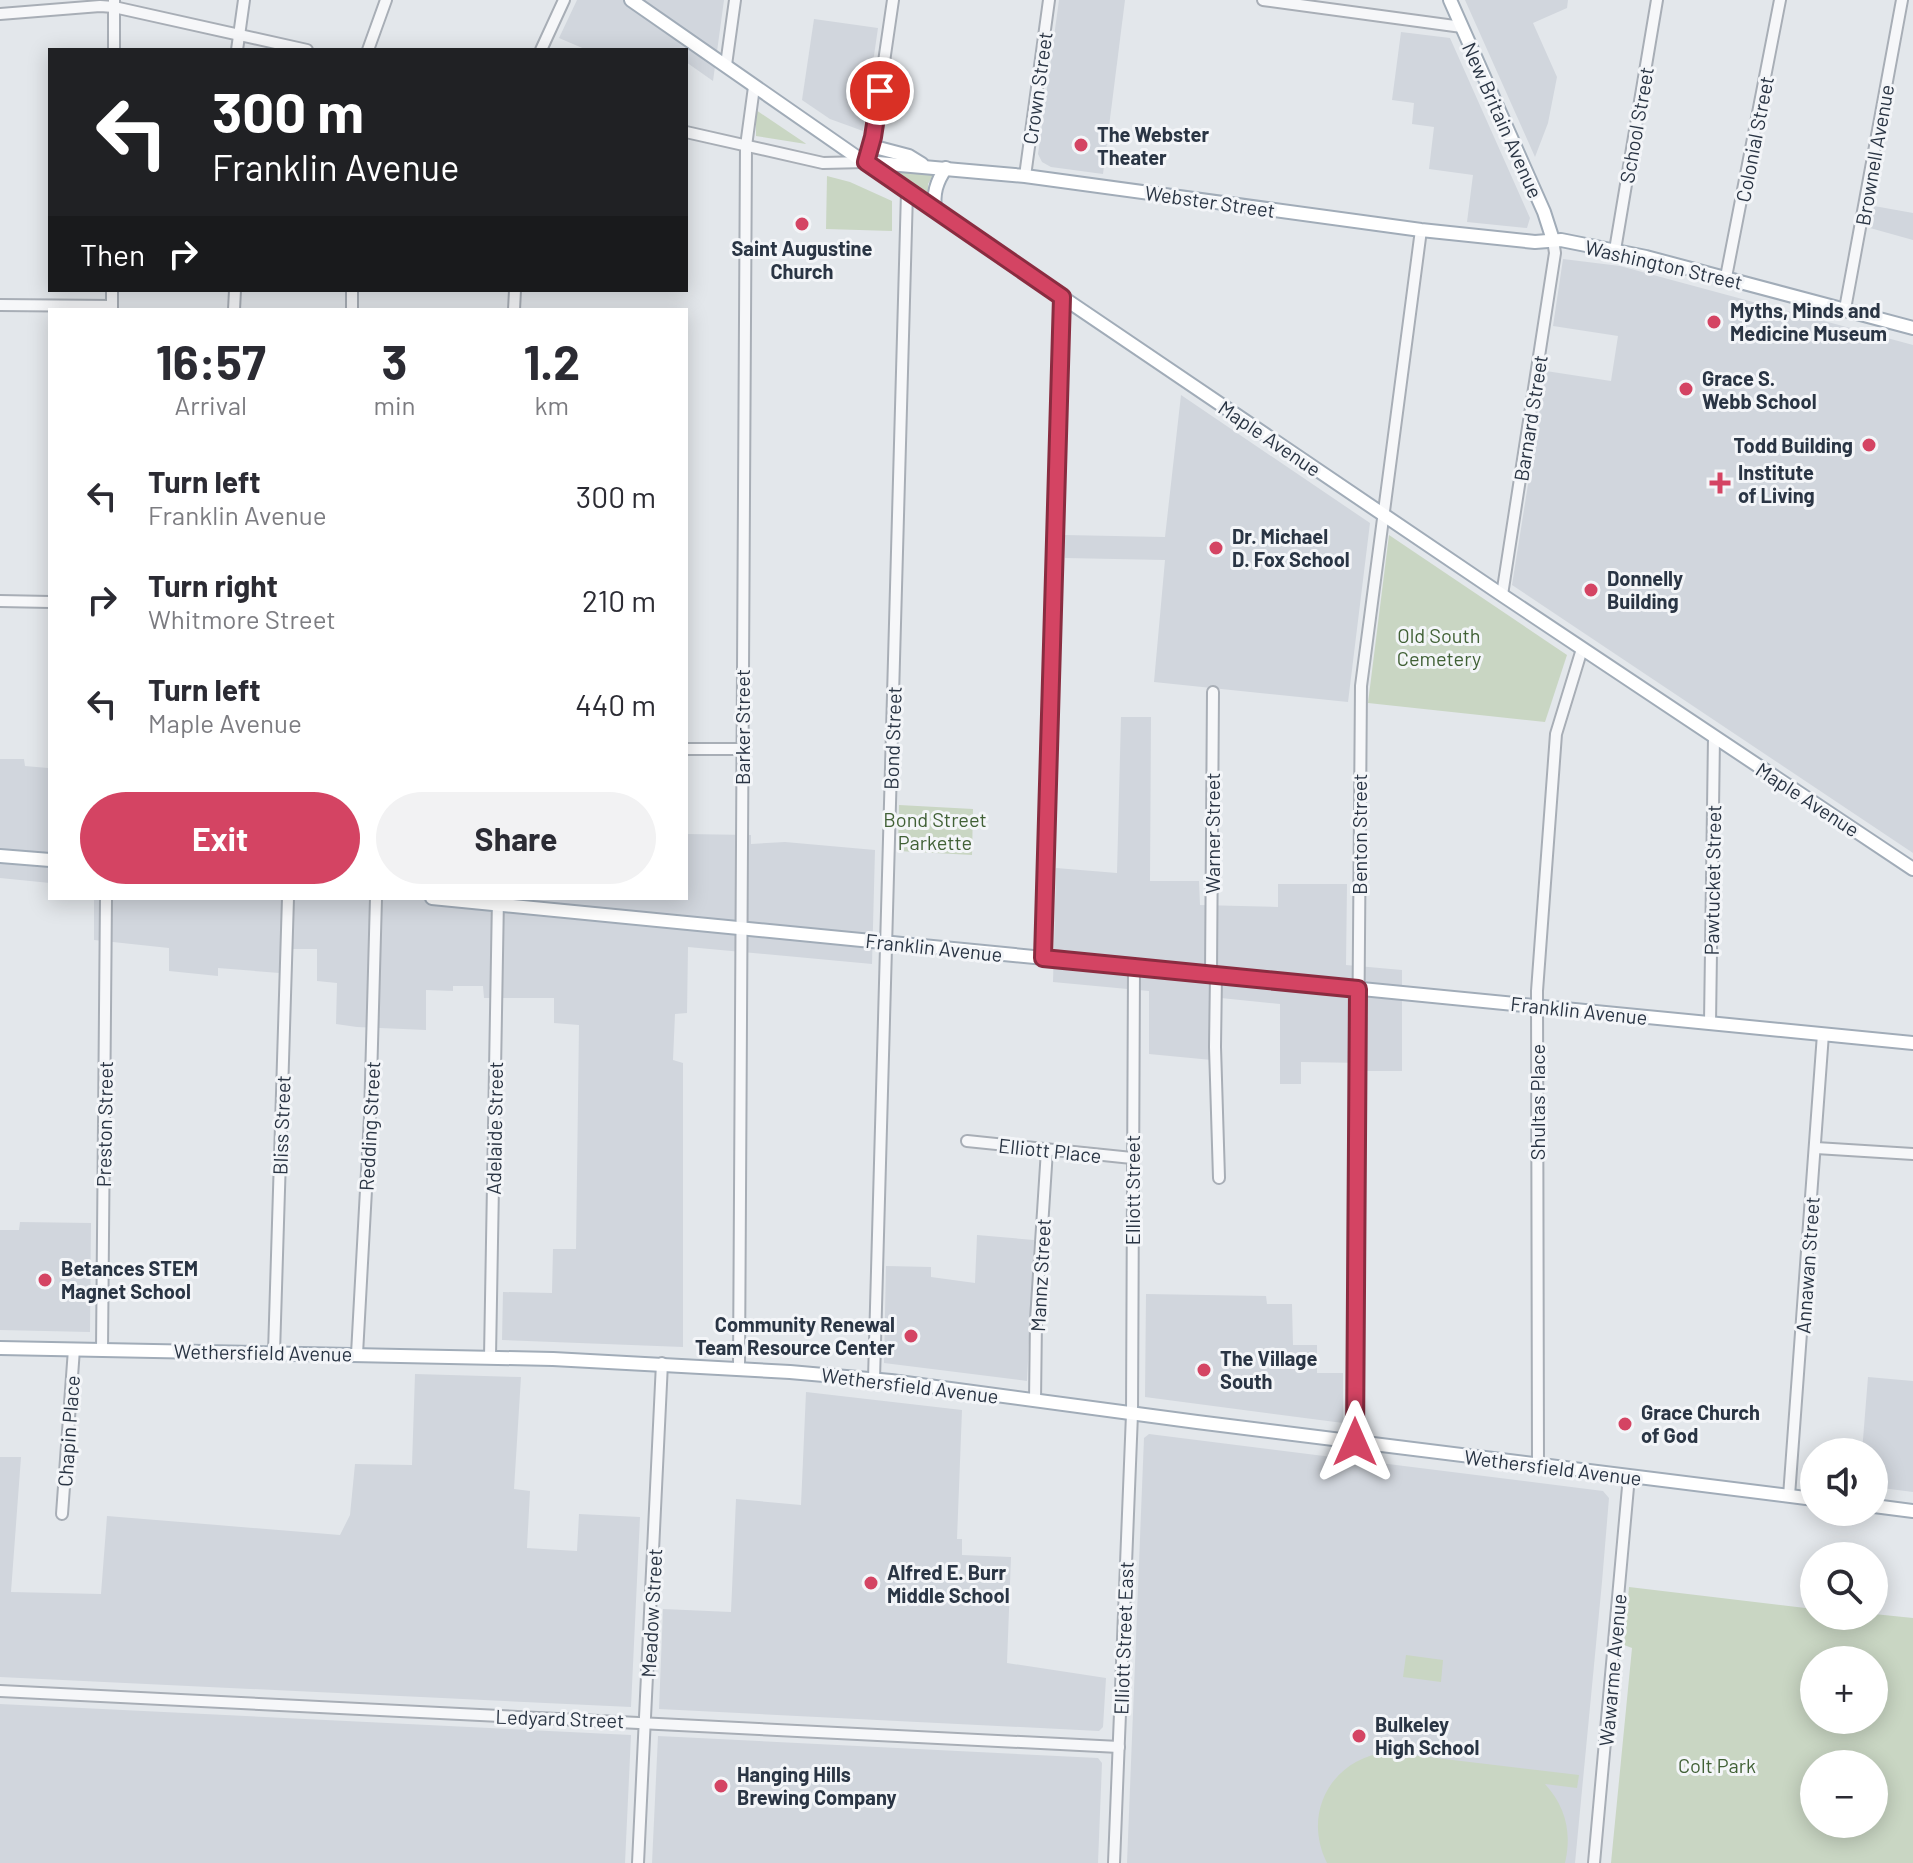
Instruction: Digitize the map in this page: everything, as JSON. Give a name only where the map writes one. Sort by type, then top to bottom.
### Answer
[{"type":"main road","name":"Maple Avenue","points":[[631,0],[935,211],[1913,869]]},
{"type":"main road","name":"New Britain Avenue","points":[[1450,0],[1544,212],[1553,240]]},
{"type":"main road","points":[[871,146],[909,156],[924,166]]},
{"type":"main road","name":"Webster Street","points":[[866,162],[1025,176],[1421,230],[1535,242],[1553,240]]},
{"type":"main road","points":[[935,211],[933,197],[946,168]]},
{"type":"main road","name":"Washington Street","points":[[1553,240],[1615,250],[1726,277],[1913,328]]},
{"type":"main road","points":[[0,856],[48,860]]},
{"type":"main road","name":"Franklin Avenue","points":[[476,900],[1913,1043]]},
{"type":"main road","name":"Wethersfield Avenue","points":[[0,1348],[662,1363],[874,1379],[1800,1497]]},
{"type":"main road","points":[[1888,1508],[1913,1511]]},
{"type":"street","points":[[237,48],[244,0]]},
{"type":"street","points":[[369,48],[386,0]]},
{"type":"street","points":[[542,48],[564,0]]},
{"type":"street","points":[[726,65],[735,0]]},
{"type":"street","points":[[688,132],[823,163],[866,162],[893,0]]},
{"type":"street","name":"Crown Street","points":[[1025,176],[1049,0]]},
{"type":"street","points":[[1263,0],[1462,27]]},
{"type":"street","name":"School Street","points":[[1615,250],[1657,0]]},
{"type":"street","name":"Colonial Street","points":[[1726,277],[1780,0]]},
{"type":"street","name":"Brownell Avenue","points":[[1845,309],[1902,0]]},
{"type":"street","points":[[114,3],[114,48]]},
{"type":"street","points":[[0,14],[114,3],[298,48]]},
{"type":"street","name":"Barker Street","points":[[739,1368],[746,146],[754,87]]},
{"type":"street","name":"Bond Street","points":[[874,1379],[907,192]]},
{"type":"street","name":"Benton Street","points":[[1355,1442],[1361,686],[1421,230]]},
{"type":"street","name":"Barnard Street","points":[[1502,595],[1555,256],[1553,240]]},
{"type":"street","points":[[1043,958],[1062,297]]},
{"type":"street","points":[[0,305],[112,308]]},
{"type":"street","points":[[0,601],[48,602]]},
{"type":"street","name":"Shultas Place","points":[[1538,1465],[1537,1006],[1556,734],[1582,649]]},
{"type":"street","name":"Warner Street","points":[[1213,692],[1214,974],[1219,1178]]},
{"type":"street","name":"Pawtucket Street","points":[[1710,1023],[1714,737]]},
{"type":"street","points":[[688,749],[742,749]]},
{"type":"street","name":"Preston Street","points":[[102,1349],[106,900]]},
{"type":"street","name":"Bliss Street","points":[[274,1353],[288,900]]},
{"type":"street","name":"Redding Street","points":[[357,1354],[370,1117],[376,900]]},
{"type":"street","name":"Adelaide Street","points":[[490,1357],[498,901]]},
{"type":"street","name":"Elliott Street","points":[[1132,1414],[1134,967]]},
{"type":"street","name":"Annawan Street","points":[[1789,1496],[1823,1034]]},
{"type":"street","name":"Elliott Place","points":[[967,1141],[1132,1158]]},
{"type":"street","points":[[1816,1148],[1913,1154]]},
{"type":"street","name":"Mannz Street","points":[[1035,1401],[1036,1320],[1047,1150]]},
{"type":"street","name":"Chapin Place","points":[[62,1514],[74,1349]]},
{"type":"street","name":"Meadow Street","points":[[638,1863],[662,1363]]},
{"type":"street","name":"Elliott Street East","points":[[1114,1863],[1132,1414]]},
{"type":"street","name":"Wawarme Avenue","points":[[1594,1863],[1629,1476]]},
{"type":"street","name":"Ledyard Street","points":[[0,1691],[1119,1747]]},
{"type":"shaded area","points":[[577,0],[724,0],[713,81],[688,63],[688,48],[582,48],[559,38]]},
{"type":"shaded area","points":[[1059,0],[1125,0],[1103,174],[1051,167],[1042,162],[1038,154]]},
{"type":"shaded area","points":[[1465,0],[1568,0],[1567,8],[1533,23],[1557,77],[1548,123],[1535,157]]},
{"type":"shaded area","points":[[814,19],[878,28],[863,131],[830,119],[802,100]]},
{"type":"shaded area","points":[[1401,32],[1450,38],[1530,218],[1527,228],[1467,222],[1473,175],[1429,169],[1434,127],[1412,124],[1414,103],[1392,100]]},
{"type":"shaded area","points":[[1874,206],[1913,213],[1913,240],[1870,228]]},
{"type":"shaded area","name":"Institute of Living","points":[[1563,259],[1620,266],[1913,345],[1913,853],[1512,585],[1546,371],[1611,381],[1618,336],[1553,326]]},
{"type":"shaded area","name":"Dr. Michael D. Fox School","points":[[1181,395],[1370,523],[1348,702],[1154,682],[1165,560],[1065,558],[1064,535],[1165,537]]},
{"type":"shaded area","points":[[1121,717],[1151,717],[1150,881],[1199,881],[1200,905],[1278,907],[1278,884],[1347,884],[1346,965],[1402,970],[1402,1071],[1366,1071],[1365,1063],[1301,1062],[1301,1084],[1280,1084],[1280,1004],[1211,997],[1212,1060],[1149,1054],[1149,991],[1053,982],[1056,868],[1117,873]]},
{"type":"shaded area","points":[[0,759],[24,759],[25,766],[48,768],[48,883],[0,878]]},
{"type":"shaded area","points":[[688,834],[751,835],[751,844],[785,842],[875,850],[872,964],[688,947],[687,1013],[675,1014],[673,1060],[683,1063],[683,1347],[502,1340],[503,1292],[552,1293],[553,1249],[576,1249],[579,1025],[554,1023],[554,998],[484,998],[483,986],[453,986],[453,991],[426,990],[426,1030],[357,1027],[336,1024],[337,983],[317,981],[317,949],[293,949],[292,974],[218,968],[218,976],[169,971],[169,948],[94,940],[94,900],[688,900]]},
{"type":"shaded area","name":"Betances STEM Magnet School","points":[[20,1222],[91,1223],[90,1332],[0,1330],[0,1230],[19,1230]]},
{"type":"shaded area","points":[[977,1235],[1034,1240],[1027,1381],[884,1363],[886,1266],[931,1267],[931,1277],[975,1283]]},
{"type":"shaded area","points":[[1146,1294],[1266,1296],[1267,1304],[1292,1304],[1293,1345],[1317,1345],[1317,1373],[1343,1373],[1343,1423],[1145,1397]]},
{"type":"shaded area","points":[[415,1374],[521,1377],[514,1489],[530,1491],[527,1548],[577,1551],[579,1514],[640,1517],[631,1707],[0,1677],[0,1457],[21,1457],[11,1592],[101,1594],[107,1516],[340,1535],[350,1515],[355,1464],[412,1465]]},
{"type":"shaded area","points":[[1868,1377],[1913,1381],[1913,1492],[1888,1489],[1888,1438],[1863,1438]]},
{"type":"shaded area","name":"Alfred E. Burr Middle School","points":[[806,1392],[962,1410],[957,1539],[962,1539],[962,1555],[1011,1557],[1007,1663],[1106,1678],[1103,1727],[1099,1731],[659,1709],[663,1609],[731,1612],[736,1499],[801,1505]]},
{"type":"shaded area","name":"Bulkeley High School","points":[[1149,1434],[1603,1491],[1609,1498],[1575,1863],[1127,1863],[1144,1438]]},
{"type":"shaded area","points":[[0,1704],[631,1735],[625,1863],[0,1863]]},
{"type":"shaded area","points":[[658,1736],[1098,1758],[1102,1763],[1098,1863],[652,1863]]},
{"type":"green space","points":[[756,110],[805,143],[806,144],[756,136]]},
{"type":"green space","points":[[891,169],[934,173],[928,184],[928,195],[891,172]]},
{"type":"green space","points":[[827,176],[850,182],[892,201],[892,231],[826,229]]},
{"type":"green space","name":"Old South Cemetery","points":[[1389,535],[1567,655],[1545,722],[1368,703]]},
{"type":"green space","name":"Bond Street Parkette","points":[[899,805],[973,809],[972,855],[898,851]]},
{"type":"green space","name":"Colt Park","points":[[1629,1587],[1800,1607],[1800,1630],[1888,1630],[1888,1615],[1913,1618],[1913,1863],[1611,1863],[1632,1648],[1624,1645]]},
{"type":"green space","points":[[1406,1655],[1443,1660],[1441,1682],[1403,1677]]},
{"type":"green space","points":[[1386,1752],[1579,1775],[1577,1788],[1545,1784],[1558,1802],[1566,1821],[1568,1841],[1565,1863],[1327,1863],[1318,1826],[1326,1792],[1350,1766]]},
{"type":"place","name":"The Webster Theater","points":[[1081,145]]},
{"type":"place","name":"Saint Augustine Church","points":[[802,224]]},
{"type":"place","name":"Myths, Minds and Medicine Museum","points":[[1714,322]]},
{"type":"place","name":"Grace S. Webb School","points":[[1686,389]]},
{"type":"place","name":"Todd Building","points":[[1869,445]]},
{"type":"place","name":"Institute of Living","points":[[1720,483]]},
{"type":"place","name":"Dr. Michael D. Fox School","points":[[1216,548]]},
{"type":"place","name":"Donnelly Building","points":[[1591,590]]},
{"type":"place","name":"Betances STEM Magnet School","points":[[45,1280]]},
{"type":"place","name":"Community Renewal Team Resource Center","points":[[911,1336]]},
{"type":"place","name":"The Village South","points":[[1204,1370]]},
{"type":"place","name":"Grace Church of God","points":[[1625,1424]]},
{"type":"place","name":"Alfred E. Burr Middle School","points":[[871,1583]]},
{"type":"place","name":"Bulkeley High School","points":[[1359,1736]]},
{"type":"place","name":"Hanging Hills Brewing Company","points":[[721,1786]]},
{"type":"route","points":[[880,91],[866,162],[1062,297],[1043,958],[1358,989],[1355,1442]]}]
